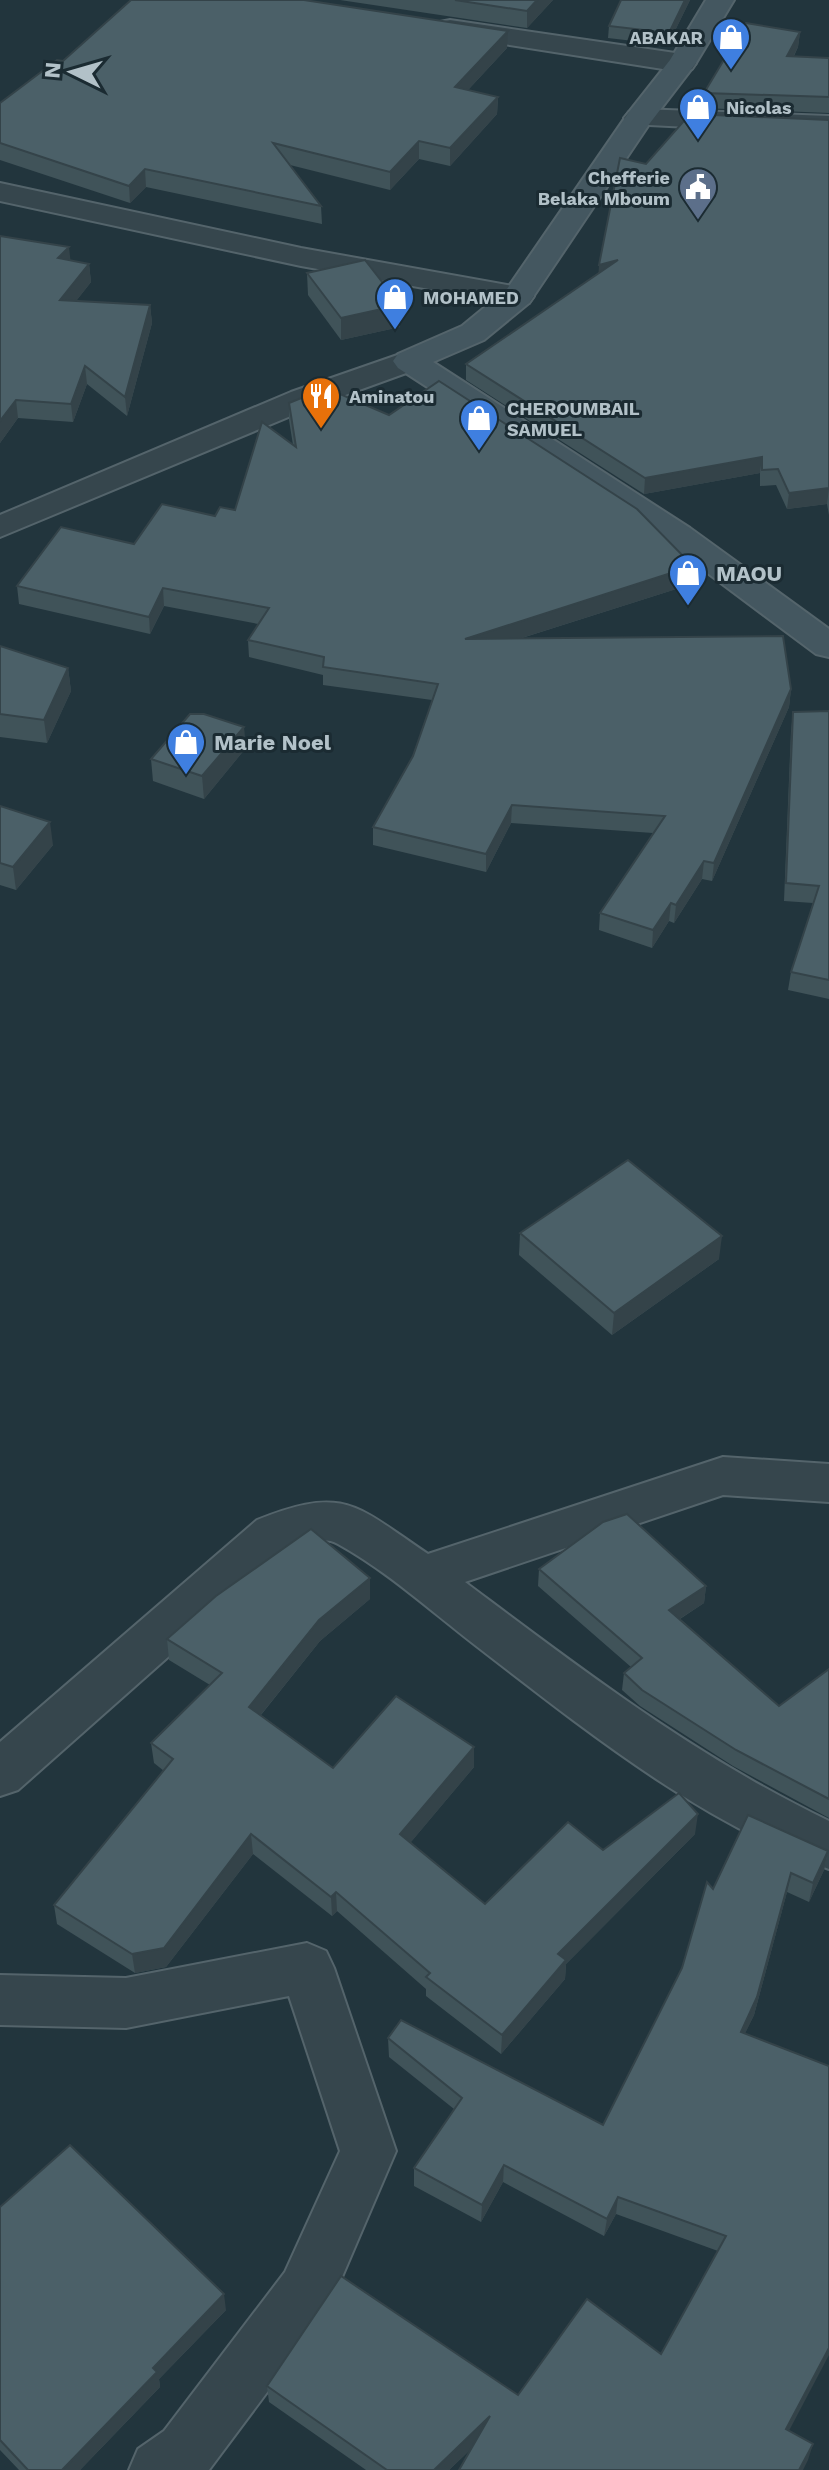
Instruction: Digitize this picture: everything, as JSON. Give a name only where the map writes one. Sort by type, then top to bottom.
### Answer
[{"type":"street","points":[[0,527],[303,399],[409,361],[473,333],[518,296],[639,118],[682,63],[720,0]]},
{"type":"street","points":[[420,23],[682,63]]},
{"type":"street","points":[[639,118],[829,125]]},
{"type":"street","points":[[0,192],[301,257],[518,296]]},
{"type":"street","points":[[409,361],[678,535],[829,646]]},
{"type":"street","points":[[422,1576],[723,1476],[829,1483]]},
{"type":"street","points":[[0,1774],[274,1534],[304,1522],[343,1522],[422,1576],[615,1724],[744,1805],[829,1846]]},
{"type":"street","points":[[0,2000],[126,2003],[307,1968],[368,2151],[306,2292],[185,2452],[159,2470]]},
{"type":"building","points":[[131,0],[304,0],[508,31],[455,87],[498,97],[450,148],[419,141],[390,172],[273,143],[321,206],[145,169],[129,186],[0,143],[0,103],[57,60],[63,61]]},
{"type":"building","points":[[455,0],[537,0],[527,11]]},
{"type":"building","points":[[621,0],[685,0],[669,33],[609,26]]},
{"type":"building","points":[[746,23],[800,32],[787,56],[829,58],[829,97],[704,93]]},
{"type":"building","points":[[690,114],[829,120],[829,488],[789,493],[778,469],[762,470],[762,457],[645,478],[466,364],[618,260],[599,265],[620,158],[646,164]]},
{"type":"building","points":[[0,236],[69,247],[58,258],[89,264],[60,300],[150,305],[125,397],[85,366],[71,404],[16,400],[0,421]]},
{"type":"building","points":[[365,260],[400,305],[341,318],[307,273]]},
{"type":"building","points":[[439,381],[637,509],[693,566],[465,639],[783,636],[791,689],[714,863],[704,861],[676,905],[671,903],[653,930],[600,913],[665,816],[512,805],[486,854],[373,827],[413,756],[438,684],[323,667],[324,657],[248,640],[269,608],[163,588],[149,617],[17,586],[61,527],[134,544],[162,504],[215,516],[220,507],[235,510],[262,422],[296,447],[289,403],[326,388],[389,415]]},
{"type":"building","points":[[0,646],[68,668],[44,720],[0,714]]},
{"type":"building","points":[[829,711],[829,980],[791,972],[819,886],[786,883],[793,712]]},
{"type":"building","points":[[190,714],[204,714],[244,727],[202,776],[151,759]]},
{"type":"building","points":[[0,806],[50,822],[13,867],[0,863]]},
{"type":"building","points":[[628,1160],[722,1236],[614,1313],[520,1233]]},
{"type":"building","points":[[627,1514],[706,1586],[669,1610],[779,1706],[829,1669],[829,1799],[736,1750],[642,1690],[624,1673],[642,1658],[539,1569],[603,1522]]},
{"type":"building","points":[[311,1529],[370,1578],[319,1620],[249,1707],[333,1768],[396,1696],[474,1747],[400,1834],[485,1904],[568,1822],[603,1850],[679,1793],[698,1814],[558,1954],[566,1960],[502,2035],[426,1977],[430,1973],[336,1892],[331,1897],[251,1834],[164,1948],[132,1954],[54,1905],[173,1759],[151,1743],[222,1673],[167,1639],[216,1596]]},
{"type":"building","points":[[748,1815],[828,1851],[813,1883],[791,1873],[757,1997],[741,2032],[829,2066],[829,2348],[786,2429],[813,2444],[799,2470],[459,2470],[490,2416],[434,2470],[387,2470],[267,2386],[341,2276],[518,2395],[587,2299],[661,2354],[726,2236],[618,2197],[607,2219],[504,2165],[482,2205],[414,2168],[462,2098],[388,2038],[401,2020],[603,2125],[682,1968],[707,1882],[713,1889]]},
{"type":"building","points":[[70,2145],[224,2294],[153,2368],[157,2372],[62,2470],[28,2470],[0,2440],[0,2207]]},
{"type":"place","name":"ABAKAR","points":[[731,71]]},
{"type":"place","name":"Nicolas","points":[[698,141]]},
{"type":"place","name":"Chefferie Belaka Mboum","points":[[698,221]]},
{"type":"place","name":"MOHAMED","points":[[395,331]]},
{"type":"place","name":"Aminatou","points":[[321,430]]},
{"type":"place","name":"CHEROUMBAIL SAMUEL","points":[[479,452]]},
{"type":"place","name":"MAOU","points":[[688,607]]},
{"type":"place","name":"Marie Noel","points":[[186,776]]}]
